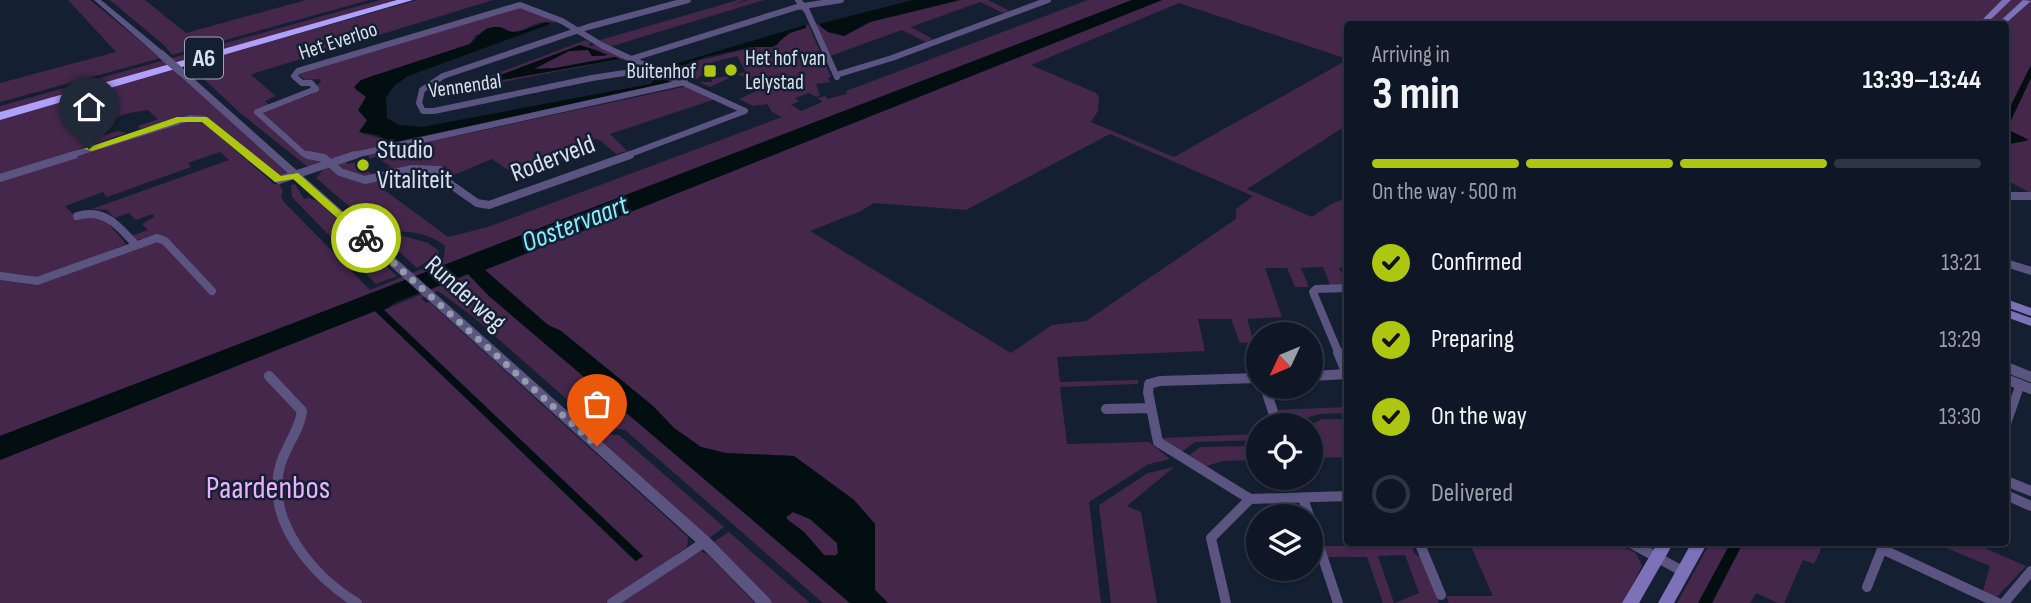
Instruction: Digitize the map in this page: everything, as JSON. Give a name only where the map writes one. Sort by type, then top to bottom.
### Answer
[{"type":"highway","name":"A6","points":[[0,105],[375,0]]},
{"type":"highway","name":"A6","points":[[0,116],[408,0]]},
{"type":"main road","points":[[1985,21],[2007,0]]},
{"type":"main road","points":[[2005,21],[2028,1]]},
{"type":"main road","points":[[2009,304],[2031,312]]},
{"type":"main road","points":[[2009,314],[2031,322]]},
{"type":"main road","points":[[1630,603],[1664,546]]},
{"type":"main road","points":[[1666,603],[1698,546]]},
{"type":"street","name":"Runderweg","points":[[97,0],[161,54],[705,542],[765,603]]},
{"type":"street","points":[[577,30],[688,0]]},
{"type":"street","points":[[799,0],[836,76],[1048,0]]},
{"type":"street","points":[[634,58],[804,6],[841,0]]},
{"type":"street","points":[[520,2],[551,16],[603,46],[685,82]]},
{"type":"street","name":"Het Everloo","points":[[327,163],[324,158],[304,154],[257,112],[314,91],[314,86],[302,83],[294,73],[520,2]]},
{"type":"street","name":"Vennendal","points":[[577,30],[434,80],[419,93],[420,108],[430,111],[592,78],[657,68]]},
{"type":"street","points":[[0,178],[169,122],[190,118],[204,119],[279,180],[363,152],[685,82]]},
{"type":"street","name":"Roderveld","points":[[327,163],[352,180],[365,182],[409,169],[433,168],[440,170],[436,174],[477,203],[494,204],[746,111],[685,82]]},
{"type":"street","points":[[2009,196],[2031,196]]},
{"type":"street","points":[[77,216],[92,212],[110,217],[135,244]]},
{"type":"street","points":[[0,276],[37,281],[157,238],[165,241],[212,291]]},
{"type":"street","points":[[2009,264],[2031,271]]},
{"type":"street","points":[[1344,288],[1316,289],[1313,292],[1344,367]]},
{"type":"street","points":[[2009,368],[2028,375],[2020,385],[2009,421]]},
{"type":"street","points":[[1323,375],[1344,374]]},
{"type":"street","points":[[268,376],[302,411],[278,475],[282,511],[290,531],[314,567],[337,590],[357,603]]},
{"type":"street","points":[[1246,378],[1160,381],[1149,384],[1158,442],[1251,499],[1344,496]]},
{"type":"street","points":[[2009,380],[2031,389]]},
{"type":"street","points":[[1106,410],[1151,408]]},
{"type":"street","points":[[2009,482],[2031,491]]},
{"type":"street","points":[[2009,496],[2031,506]]},
{"type":"street","points":[[1303,498],[1305,504]]},
{"type":"street","points":[[1226,603],[1212,538],[1251,499]]},
{"type":"street","points":[[612,603],[705,542]]},
{"type":"street","points":[[1421,546],[1441,595]]},
{"type":"street","points":[[1636,546],[1684,572]]},
{"type":"street","points":[[1867,587],[1882,549],[1998,603]]},
{"type":"street","points":[[1323,558],[1338,603]]},
{"type":"street","points":[[2004,603],[2031,571]]},
{"type":"green space","points":[[68,0],[90,0],[161,58],[0,102],[0,83],[116,52]]},
{"type":"green space","points":[[110,0],[145,0],[186,33],[306,0],[369,0],[172,55],[164,45]]},
{"type":"green space","points":[[380,0],[406,0],[0,115],[0,106]]},
{"type":"green space","points":[[417,0],[493,0],[255,73],[251,75],[276,96],[265,101],[273,108],[311,95],[318,89],[320,79],[305,80],[298,74],[520,7],[557,22],[540,23],[515,32],[504,29],[476,35],[470,44],[369,77],[355,89],[366,97],[359,112],[367,120],[361,133],[395,142],[667,83],[659,74],[649,72],[657,70],[678,81],[308,167],[239,112],[203,78],[185,66]]},
{"type":"green space","points":[[745,0],[730,6],[748,0],[764,0],[609,47],[597,41]]},
{"type":"green space","points":[[960,0],[988,0],[1010,11],[1003,13],[980,2],[911,27],[933,39],[926,42],[902,30],[830,56],[815,25],[819,24],[828,32],[844,36],[870,22]]},
{"type":"green space","points":[[1088,0],[1132,0],[0,436],[0,280],[34,285],[155,237],[136,240],[131,236],[148,230],[142,224],[154,217],[153,214],[136,220],[129,213],[114,218],[107,210],[92,209],[229,160],[220,152],[188,163],[191,167],[107,197],[103,192],[65,206],[74,215],[101,215],[126,244],[40,278],[0,274],[0,180],[180,120],[201,120],[274,184],[279,184],[284,202],[370,290],[439,262],[444,257],[445,246],[421,234],[378,231],[316,178],[324,169],[345,162],[355,162],[372,174],[385,171],[390,166],[376,157],[370,159],[368,155],[688,86],[742,109],[735,112],[737,110],[716,99],[610,134],[627,151],[616,154],[595,139],[508,170],[492,159],[449,177],[444,174],[447,167],[430,167],[379,186],[448,237],[488,227],[782,117],[772,112],[767,104],[753,106],[739,99],[763,88],[763,80],[749,80],[738,74],[710,87],[699,82],[712,82],[712,79],[746,72],[737,56],[713,62],[717,69],[708,71],[695,80],[667,67],[753,47],[778,45],[784,37],[808,24],[831,77],[828,78],[830,82],[816,84],[820,95],[816,97],[809,93],[795,98],[799,101],[791,105],[801,111],[822,102],[818,98],[826,96],[827,99],[847,94],[846,91]]},
{"type":"green space","points":[[1162,0],[2031,0],[2031,193],[2009,182],[2009,21],[1344,21],[1344,58],[1179,3],[1031,65],[1096,93],[1099,97],[1098,111],[1091,122],[1174,157],[1344,62],[1344,127],[1247,189],[1312,217],[1344,199],[1344,267],[1339,268],[1344,285],[1331,287],[1323,267],[1301,268],[1309,287],[1295,287],[1287,268],[1265,268],[1282,317],[1247,319],[1246,343],[1240,343],[1231,319],[1198,319],[1205,351],[1057,357],[1060,382],[1138,380],[1138,384],[1060,387],[1067,444],[1149,442],[1170,459],[1149,464],[1089,502],[1101,603],[888,603],[875,590],[875,524],[854,500],[794,456],[726,453],[701,447],[674,428],[653,406],[561,331],[548,325],[484,270]],"holes":[[[1110,134],[1253,196],[1236,209],[1236,219],[1086,321],[1052,325],[1011,353],[810,231],[861,211],[874,203],[966,210]]]},
{"type":"green space","points":[[586,40],[591,43],[588,45],[590,46],[595,45],[648,68],[621,59],[430,96],[430,92],[463,86]],"holes":[[[580,45],[600,51],[606,56],[592,56],[588,49],[569,51],[534,69],[615,57],[619,59],[474,85]]]},
{"type":"green space","points":[[174,69],[290,176],[277,177],[206,117],[186,117],[140,129],[138,126],[158,119],[148,110],[96,124],[105,135],[118,131],[126,133],[0,176],[0,119]]},
{"type":"green space","points":[[295,184],[304,199],[319,202],[397,276],[376,284],[292,197],[291,185]]},
{"type":"green space","points":[[393,233],[428,243],[439,251],[439,254],[417,268],[382,236]]},
{"type":"green space","name":"Paardenbos","points":[[468,274],[489,296],[850,603],[823,603],[625,430],[596,425],[471,315],[438,291],[421,298],[426,303],[429,302],[688,537],[687,547],[606,603],[0,603],[0,460],[375,311],[635,561],[643,556],[384,310]]},
{"type":"green space","points":[[1344,407],[1344,413],[1277,413],[1276,410]]},
{"type":"green space","points":[[1323,419],[1344,419],[1344,457],[1323,458]]},
{"type":"green space","points":[[591,433],[619,435],[724,527],[708,539]]},
{"type":"green space","points":[[1246,434],[1246,440],[1195,442],[1180,453],[1161,438]]},
{"type":"green space","points":[[1246,446],[1246,460],[1223,461],[1203,467],[1187,457],[1200,447]]},
{"type":"green space","points":[[1174,467],[1127,506],[1141,512],[1157,603],[1111,603],[1099,505],[1148,473]]},
{"type":"green space","points":[[793,512],[810,519],[837,543],[838,553],[824,555],[804,532],[788,520],[786,517]]},
{"type":"green space","points":[[729,532],[810,603],[772,603],[712,543]]},
{"type":"green space","points":[[1324,546],[1411,546],[1415,554],[1421,558],[1439,603],[1395,603],[1419,593],[1405,555],[1378,556],[1394,603],[1383,603],[1367,557],[1328,557]]},
{"type":"green space","points":[[1471,546],[1621,546],[1636,553],[1642,566],[1623,603],[1449,603],[1446,596],[1493,596]]},
{"type":"green space","points":[[1708,546],[1823,546],[1814,564],[1803,560],[1784,603],[1756,593],[1750,603],[1677,603]]},
{"type":"green space","points":[[1941,546],[1980,546],[2026,566],[1997,597],[1983,591],[1990,566]]},
{"type":"green space","points":[[701,551],[755,603],[617,603]]},
{"type":"water","points":[[913,0],[960,0],[870,22],[844,36],[828,32],[819,24]]},
{"type":"water","name":"Oostervaart","points":[[1132,0],[1162,0],[485,270],[548,325],[561,331],[653,406],[674,428],[701,447],[726,453],[794,456],[854,500],[875,524],[875,590],[888,603],[850,603],[489,296],[468,274],[396,302],[384,310],[643,556],[636,561],[375,311],[0,460],[0,436]],"holes":[[[793,512],[810,519],[837,543],[838,553],[835,556],[824,555],[804,532],[786,517]]]},
{"type":"water","points":[[547,22],[550,24],[408,76],[395,85],[386,97],[387,118],[399,125],[422,127],[650,84],[653,82],[650,74],[671,82],[395,142],[388,142],[378,135],[359,132],[367,120],[358,110],[366,97],[354,87],[361,80],[470,44],[489,28],[500,27],[514,32]]},
{"type":"water","points":[[805,25],[806,28],[789,33],[773,47],[751,47],[705,57],[683,66],[672,65]]},
{"type":"water","points":[[580,45],[608,55],[592,56],[588,50],[569,51],[534,69],[615,57],[620,59],[474,85]]},
{"type":"water","points":[[2031,65],[2031,78],[2009,125],[2009,109]]},
{"type":"water","points":[[2009,130],[2029,140],[2009,144]]},
{"type":"water","points":[[1729,546],[1741,546],[1712,603],[1698,603]]},
{"type":"way so far","points":[[366,238],[597,446]]},
{"type":"place","name":"Het hof van Lelystad","points":[[731,70]]},
{"type":"place","name":"Buitenhof","points":[[710,71]]},
{"type":"place","name":"Studio Vitaliteit","points":[[363,165]]},
{"type":"route","points":[[89,149],[180,119],[204,119],[279,180],[295,175],[366,238]]}]
